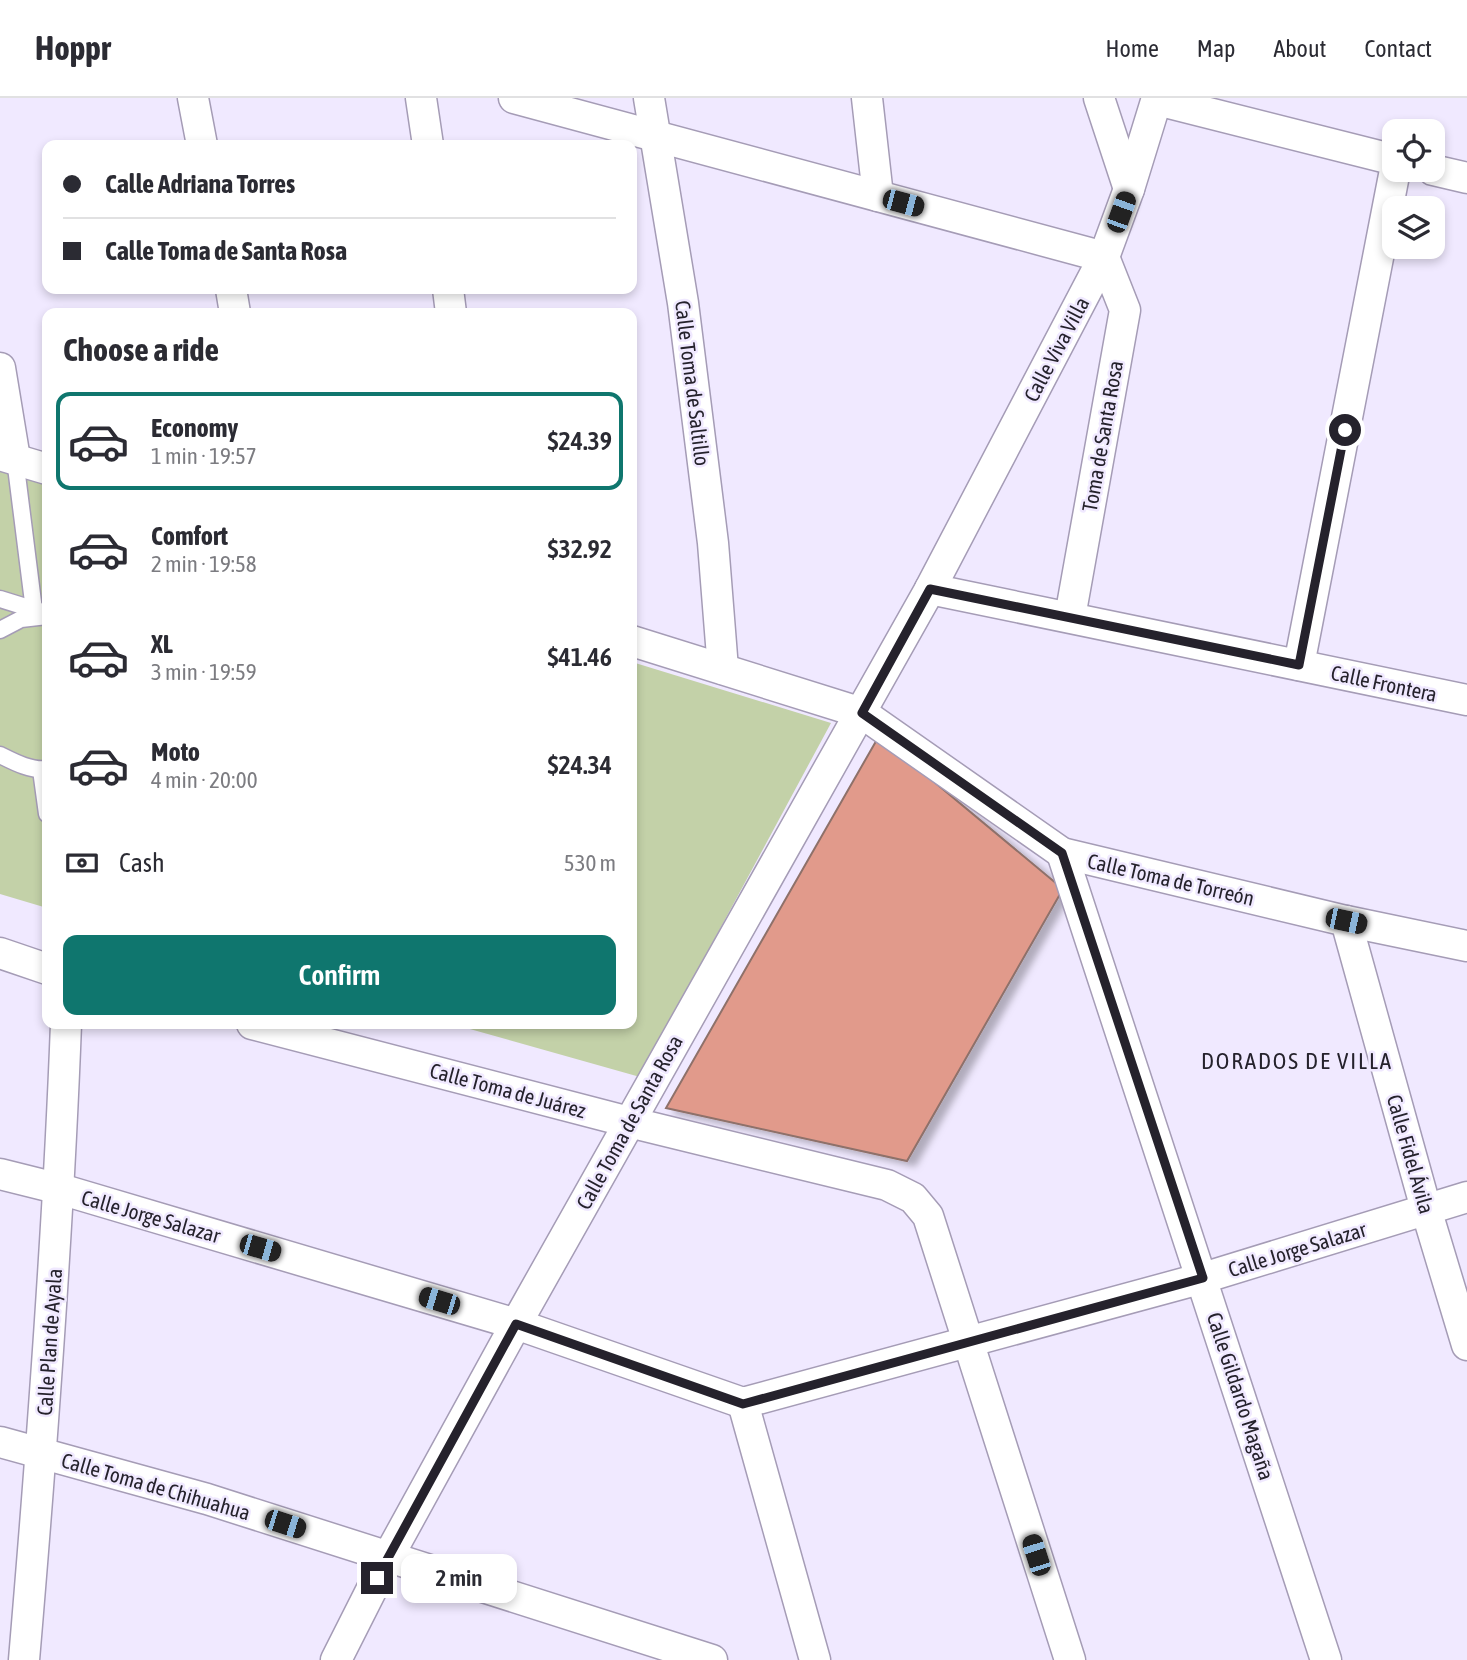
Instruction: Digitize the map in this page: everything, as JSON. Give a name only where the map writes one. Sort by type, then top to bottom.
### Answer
[{"type":"street","points":[[193,98],[201,140]]},
{"type":"street","points":[[421,98],[427,140]]},
{"type":"street","points":[[514,98],[1104,257]]},
{"type":"street","name":"Calle Toma de Saltillo","points":[[649,98],[683,303],[713,542],[723,669]]},
{"type":"street","points":[[867,98],[878,196]]},
{"type":"street","points":[[1099,98],[1129,189]]},
{"type":"street","points":[[1157,99],[1382,157]]},
{"type":"street","name":"Calle Viva Villa","points":[[930,589],[1104,257],[1157,99]]},
{"type":"street","points":[[1445,173],[1467,178]]},
{"type":"street","points":[[1299,665],[1393,182]]},
{"type":"street","name":"Toma de Santa Rosa","points":[[1070,617],[1125,310],[1104,257]]},
{"type":"street","points":[[0,368],[7,457],[42,468]]},
{"type":"street","name":"Calle Frontera","points":[[930,589],[1467,699]]},
{"type":"street","name":"Calle Toma de Santa Rosa","points":[[336,1660],[388,1557],[516,1324],[930,589]]},
{"type":"street","name":"Calle Toma de Torreón","points":[[637,643],[862,713],[1062,853],[1346,921],[1467,946]]},
{"type":"street","name":"Calle Gildardo Magaña","points":[[1062,853],[1326,1660]]},
{"type":"street","name":"Calle Fidel Ávila","points":[[1346,921],[1426,1209],[1467,1345]]},
{"type":"street","points":[[0,953],[42,967]]},
{"type":"street","name":"Calle Plan de Ayala","points":[[24,1660],[42,1454],[60,1189],[66,1029]]},
{"type":"street","name":"Calle Toma de Juárez","points":[[271,1029],[629,1122],[887,1185],[913,1198],[928,1216],[1070,1660]]},
{"type":"street","name":"Calle Jorge Salazar","points":[[0,1174],[60,1189],[516,1324],[743,1404],[1203,1278],[1467,1197]]},
{"type":"street","points":[[743,1404],[815,1660]]},
{"type":"street","name":"Calle Toma de Chihuahua","points":[[0,1441],[207,1499],[712,1660]]},
{"type":"lane","points":[[7,457],[42,609]]},
{"type":"lane","points":[[0,599],[42,613]]},
{"type":"lane","points":[[0,629],[42,613]]},
{"type":"lane","points":[[5,759],[42,768]]},
{"type":"green space","points":[[0,469],[42,482],[42,907],[0,894]]},
{"type":"green space","points":[[637,664],[831,723],[640,1077],[470,1029],[637,1029]]},
{"type":"building","points":[[879,736],[1063,889],[907,1161],[666,1108]]},
{"type":"district","name":"DORADOS DE VILLA","points":[[1297,1061]]},
{"type":"route","points":[[377,1578],[516,1324],[743,1404],[1203,1278],[1062,853],[862,713],[930,589],[1299,665],[1345,430]]}]
